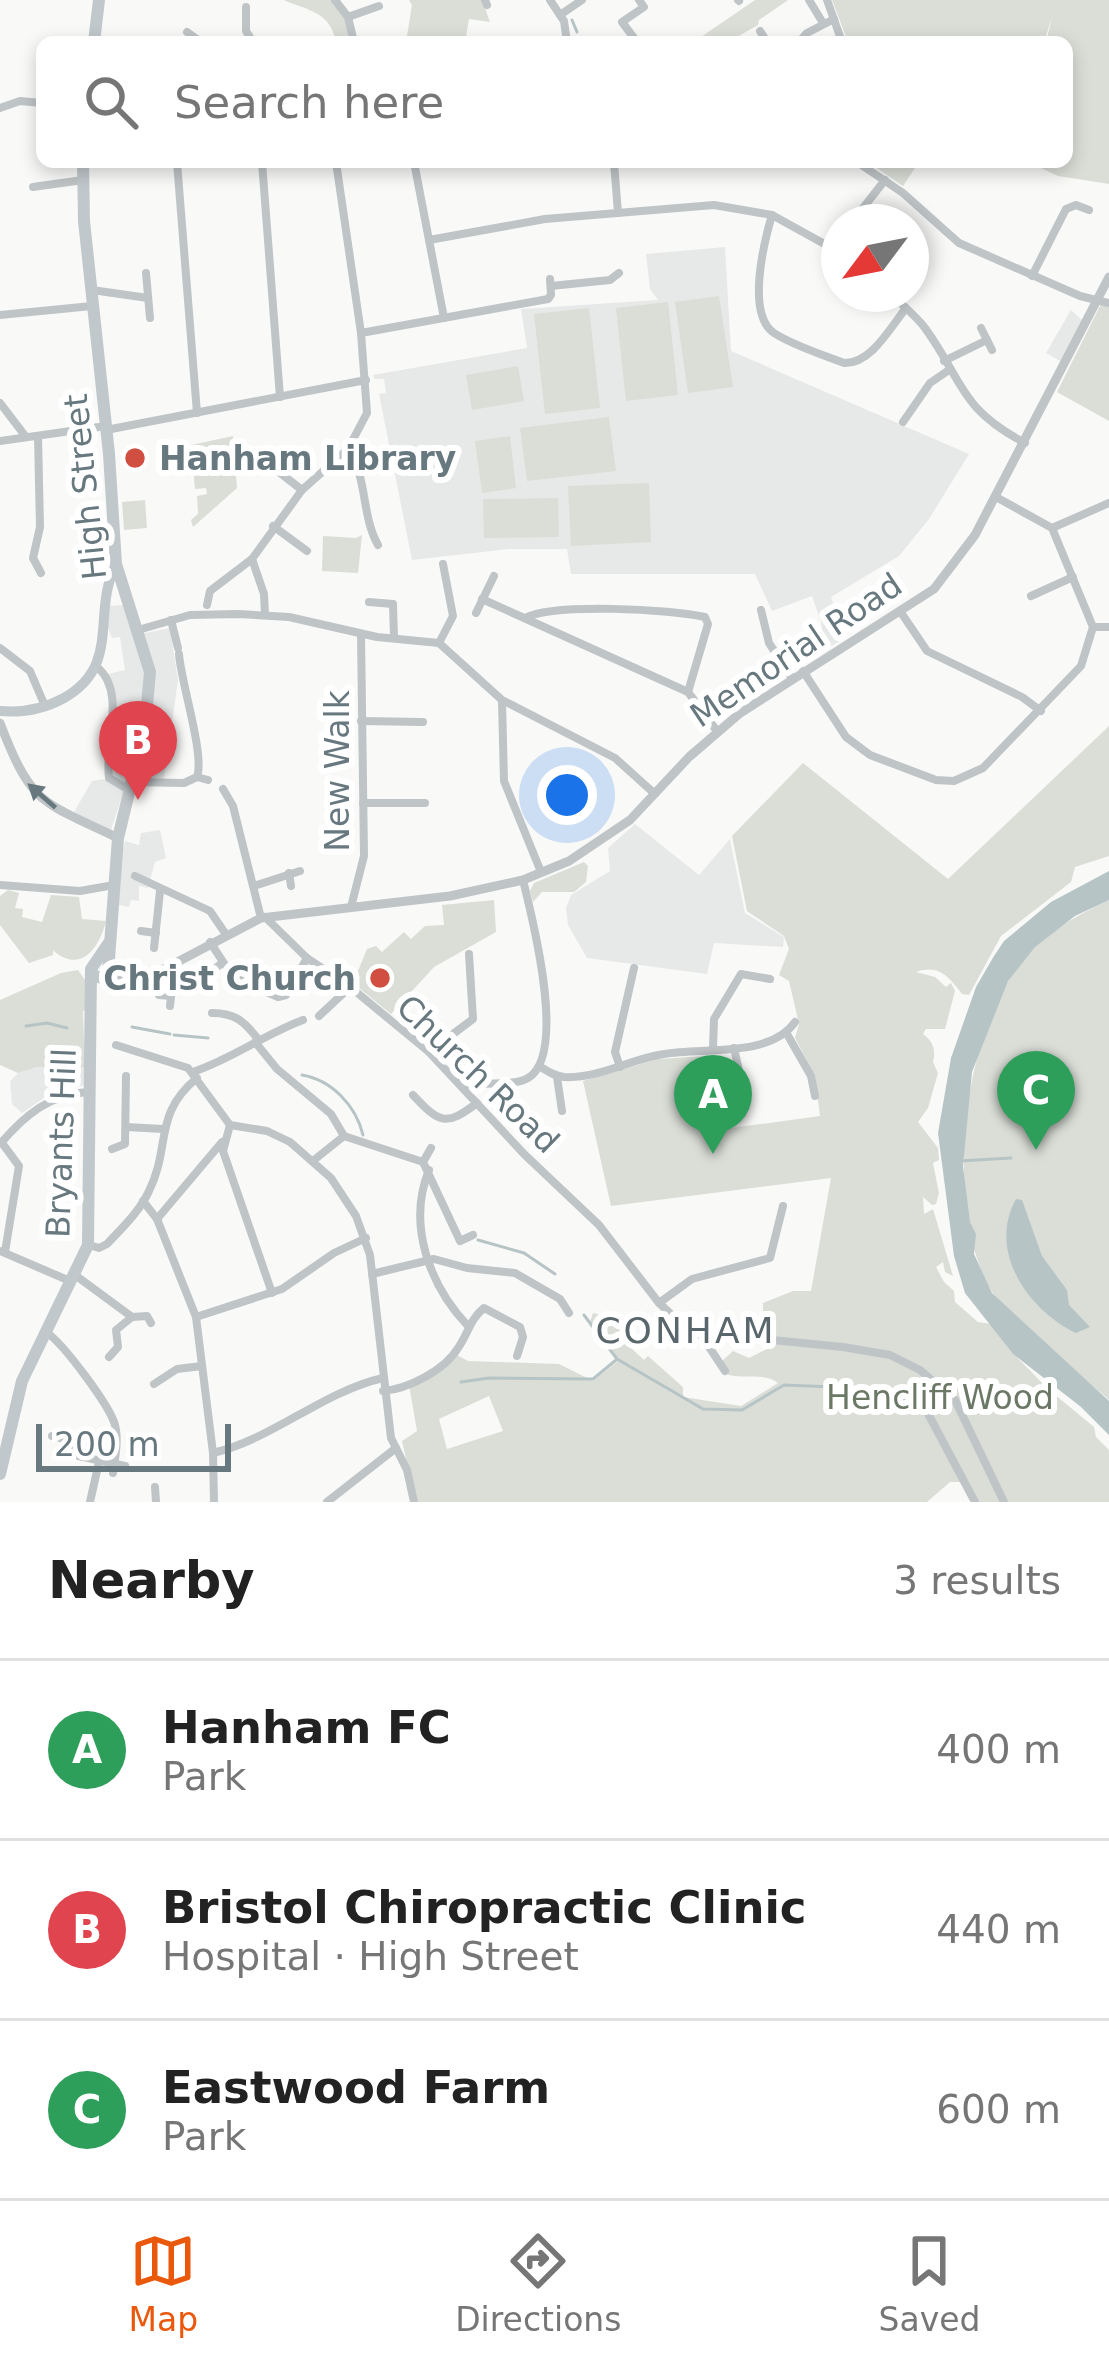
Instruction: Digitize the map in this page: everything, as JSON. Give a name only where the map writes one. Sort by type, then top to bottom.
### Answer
[{"type":"main road","points":[[95,36],[99,0]]},
{"type":"main road","name":"High Street","points":[[83,168],[116,564],[148,657],[151,682],[118,838],[101,971]]},
{"type":"main road","points":[[0,711],[45,706],[80,687],[98,667],[116,564]]},
{"type":"main road","points":[[106,601],[123,591]]},
{"type":"main road","name":"Bryants Hill","points":[[0,1474],[19,1391],[88,1245],[92,1013],[101,971]]},
{"type":"street","points":[[335,0],[348,17],[353,36]]},
{"type":"street","points":[[550,0],[565,36]]},
{"type":"street","points":[[560,15],[582,0]]},
{"type":"street","points":[[632,36],[622,22],[644,7],[639,0]]},
{"type":"street","points":[[809,0],[838,36]]},
{"type":"street","points":[[827,0],[829,21]]},
{"type":"street","points":[[348,17],[379,6]]},
{"type":"street","points":[[246,7],[249,36]]},
{"type":"street","points":[[808,36],[829,21]]},
{"type":"street","points":[[760,31],[763,36]]},
{"type":"street","points":[[187,32],[193,36]]},
{"type":"street","points":[[2,103],[36,103]]},
{"type":"street","points":[[177,168],[197,413]]},
{"type":"street","points":[[262,168],[280,397]]},
{"type":"street","points":[[207,605],[210,591],[252,559],[302,490],[348,448],[367,413],[361,333],[337,168]]},
{"type":"street","points":[[416,168],[444,318]]},
{"type":"street","points":[[614,168],[618,213]]},
{"type":"street","points":[[866,168],[959,243],[1109,303]]},
{"type":"street","points":[[32,188],[83,180]]},
{"type":"street","points":[[866,204],[885,180]]},
{"type":"street","points":[[429,240],[545,219],[714,205],[772,215],[821,238]]},
{"type":"street","points":[[1032,276],[1066,209],[1076,205],[1089,210]]},
{"type":"street","points":[[772,215],[762,248],[760,314],[772,332],[855,364],[903,312]]},
{"type":"street","points":[[146,273],[150,318]]},
{"type":"street","points":[[361,333],[548,299],[551,282],[611,284],[620,273]]},
{"type":"street","name":"Memorial Road","points":[[101,971],[130,976],[164,969],[226,933],[284,913],[450,896],[523,880],[602,842],[717,731],[945,578],[996,497],[1109,277]]},
{"type":"street","points":[[91,290],[148,298]]},
{"type":"street","points":[[0,314],[92,306]]},
{"type":"street","points":[[910,312],[984,419],[1025,443]]},
{"type":"street","points":[[981,328],[992,350]]},
{"type":"street","points":[[903,422],[946,366],[986,340]]},
{"type":"street","points":[[0,441],[197,413],[366,380]]},
{"type":"street","points":[[0,403],[26,437]]},
{"type":"street","points":[[38,436],[40,527],[33,558],[41,573]]},
{"type":"street","points":[[348,448],[361,475],[368,521],[378,545]]},
{"type":"street","points":[[261,458],[302,490]]},
{"type":"street","points":[[803,671],[854,744],[870,755],[936,780],[954,781],[983,769],[1081,666],[1093,627],[1052,528],[996,497]]},
{"type":"street","points":[[1052,528],[1109,503]]},
{"type":"street","points":[[273,526],[307,551]]},
{"type":"street","points":[[252,559],[264,594],[265,615]]},
{"type":"street","points":[[439,643],[453,616],[442,564]]},
{"type":"street","points":[[476,613],[494,576]]},
{"type":"street","points":[[1031,596],[1073,577]]},
{"type":"street","points":[[482,599],[688,692],[717,731]]},
{"type":"street","points":[[369,602],[393,606],[394,638]]},
{"type":"street","points":[[525,618],[537,611],[594,610],[705,617],[708,624],[688,692]]},
{"type":"street","points":[[761,610],[769,643],[792,678]]},
{"type":"street","points":[[900,611],[927,652],[1022,697],[1041,711]]},
{"type":"street","points":[[138,630],[196,615],[265,615],[439,643],[502,700],[615,758],[656,794]]},
{"type":"street","points":[[171,620],[200,760],[197,777]]},
{"type":"street","points":[[1093,627],[1109,627]]},
{"type":"street","name":"New Walk","points":[[351,907],[363,860],[362,634]]},
{"type":"street","points":[[0,647],[30,671],[45,706]]},
{"type":"street","points":[[98,667],[110,680],[109,778],[130,786],[184,784],[197,777],[208,780]]},
{"type":"street","points":[[502,700],[504,781],[541,872]]},
{"type":"street","points":[[7,740],[14,712]]},
{"type":"street","points":[[361,722],[423,722]]},
{"type":"street","points":[[0,723],[33,793],[118,838]]},
{"type":"street","points":[[223,789],[231,801],[263,918]]},
{"type":"street","points":[[363,803],[425,803]]},
{"type":"street","points":[[254,886],[300,871]]},
{"type":"street","points":[[289,873],[291,886]]},
{"type":"street","points":[[135,876],[210,911],[226,933]]},
{"type":"street","points":[[464,1088],[523,1080],[539,1066],[546,1043],[545,1001],[523,880]]},
{"type":"street","points":[[0,885],[80,892],[115,885]]},
{"type":"street","points":[[154,948],[155,902],[160,891]]},
{"type":"street","points":[[284,913],[289,938]]},
{"type":"street","name":"Church Road","points":[[263,918],[429,1052],[576,1201],[658,1303],[690,1332],[701,1335]]},
{"type":"street","points":[[141,931],[156,932]]},
{"type":"street","points":[[210,942],[222,963],[243,983],[278,997],[286,995],[308,958]]},
{"type":"street","points":[[429,1052],[473,1018],[465,967],[469,954]]},
{"type":"street","points":[[201,980],[222,963]]},
{"type":"street","points":[[620,1067],[615,1052],[634,968]]},
{"type":"street","points":[[159,995],[171,1001],[164,969]]},
{"type":"street","points":[[713,1049],[714,1019],[741,974],[770,980]]},
{"type":"street","points":[[319,1016],[350,987]]},
{"type":"street","points":[[212,1012],[231,1012],[246,1023],[277,1070],[331,1114],[344,1136],[426,1166],[438,1194],[468,1237]]},
{"type":"street","points":[[88,1245],[107,1244],[143,1202],[152,1187],[170,1106],[195,1076],[303,1020]]},
{"type":"street","points":[[539,1066],[557,1076],[590,1075],[660,1054],[734,1048],[787,1034],[795,1022]]},
{"type":"street","points":[[787,1034],[811,1076],[815,1096]]},
{"type":"street","points":[[123,1046],[195,1076],[230,1125],[267,1131],[290,1142],[314,1160],[343,1197],[366,1238],[383,1391],[414,1502]]},
{"type":"street","points":[[734,1048],[744,1094]]},
{"type":"street","points":[[557,1076],[564,1106]]},
{"type":"street","points":[[112,1149],[124,1147],[126,1127],[126,1080],[114,1085]]},
{"type":"street","points":[[92,1092],[51,1100],[2,1139],[19,1166],[3,1251],[73,1278],[132,1317]]},
{"type":"street","points":[[413,1095],[431,1114],[445,1120],[457,1118],[477,1103]]},
{"type":"street","points":[[157,1219],[223,1141],[230,1125]]},
{"type":"street","points":[[126,1127],[163,1129]]},
{"type":"street","points":[[314,1160],[344,1136]]},
{"type":"street","points":[[223,1141],[272,1293]]},
{"type":"street","points":[[431,1148],[419,1213],[427,1260],[450,1308],[468,1326]]},
{"type":"street","points":[[143,1202],[157,1219],[196,1317],[213,1453],[214,1502]]},
{"type":"street","points":[[658,1303],[692,1279],[770,1258],[782,1206]]},
{"type":"street","points":[[196,1317],[272,1293],[366,1238]]},
{"type":"street","points":[[372,1274],[427,1260],[514,1273],[560,1299],[569,1313]]},
{"type":"street","points":[[383,1391],[448,1361],[487,1304],[520,1327],[523,1337],[517,1356]]},
{"type":"street","points":[[109,1357],[117,1349],[116,1330],[132,1317],[147,1316],[151,1322]]},
{"type":"street","points":[[46,1331],[68,1350],[90,1388],[109,1409],[116,1431],[117,1468],[74,1455],[74,1441],[52,1436]]},
{"type":"street","points":[[701,1335],[725,1371]]},
{"type":"street","points":[[701,1335],[843,1347],[890,1355],[920,1370],[955,1400],[1004,1502]]},
{"type":"street","points":[[155,1378],[202,1366]]},
{"type":"street","points":[[213,1453],[233,1448],[361,1383],[382,1378]]},
{"type":"street","points":[[873,1393],[925,1408],[975,1502]]},
{"type":"street","points":[[327,1502],[396,1448]]},
{"type":"street","points":[[90,1502],[99,1462]]},
{"type":"street","points":[[155,1487],[156,1502]]},
{"type":"shaded area","points":[[725,247],[731,351],[969,454],[929,519],[899,556],[831,597],[845,638],[824,650],[812,596],[772,611],[755,574],[571,574],[567,549],[509,549],[412,560],[379,394],[386,393],[384,379],[373,375],[527,348],[521,309],[658,300],[650,289],[646,254]]},
{"type":"shaded area","points":[[1071,310],[1084,322],[1060,361],[1046,353]]},
{"type":"shaded area","points":[[123,605],[135,635],[170,628],[178,680],[164,779],[127,781],[111,830],[74,812],[92,781],[110,778],[113,707],[108,674],[125,670],[120,637],[112,638],[108,628],[108,606]]},
{"type":"shaded area","points":[[635,824],[699,875],[730,839],[745,913],[784,937],[783,947],[714,943],[707,974],[587,958],[568,925],[566,908],[571,895],[610,871],[608,848]]},
{"type":"shaded area","points":[[160,830],[166,858],[155,862],[148,888],[139,886],[139,901],[131,900],[129,907],[119,905],[125,841],[139,845],[141,833]]},
{"type":"shaded area","points":[[1109,871],[1109,900],[1075,916],[1035,947],[1008,981],[972,1072],[963,1166],[970,1222],[976,1234],[974,1254],[992,1293],[1109,1401],[1109,1435],[1013,1354],[965,1293],[954,1256],[938,1133],[951,1058],[976,987],[994,956],[1004,941],[1051,902]]},
{"type":"shaded area","points":[[37,1067],[85,1067],[84,1085],[44,1098],[22,1113],[12,1104],[10,1081]]},
{"type":"shaded area","points":[[1016,1199],[1022,1200],[1042,1256],[1067,1290],[1069,1305],[1090,1327],[1076,1333],[1058,1323],[1017,1277],[1006,1239]]},
{"type":"green space","points":[[284,0],[331,0],[346,18],[350,36],[334,36],[329,24]]},
{"type":"green space","points":[[409,0],[482,0],[490,22],[469,19],[466,36],[407,36]]},
{"type":"green space","points":[[755,0],[788,0],[739,36],[702,36]]},
{"type":"green space","points":[[832,0],[1109,0],[1109,184],[1058,176],[1041,168],[1073,168],[1073,36],[1047,36],[1052,17],[1046,36],[846,36]]},
{"type":"green space","points":[[877,168],[915,168],[903,186]]},
{"type":"green space","points":[[719,296],[733,387],[688,393],[675,302]]},
{"type":"green space","points":[[668,302],[678,395],[626,401],[616,308]]},
{"type":"green space","points":[[1101,304],[1109,306],[1109,421],[1057,392]]},
{"type":"green space","points":[[589,308],[600,408],[545,414],[534,314]]},
{"type":"green space","points":[[518,366],[524,401],[472,410],[466,375]]},
{"type":"green space","points":[[609,417],[616,471],[527,481],[520,428]]},
{"type":"green space","points":[[233,436],[237,488],[193,527],[197,496],[207,494],[206,488],[195,489],[191,445]]},
{"type":"green space","points":[[510,436],[516,488],[482,493],[475,441]]},
{"type":"green space","points":[[649,483],[651,542],[571,546],[568,486]]},
{"type":"green space","points":[[558,498],[559,537],[484,538],[483,499]]},
{"type":"green space","points":[[145,500],[147,528],[124,530],[122,502]]},
{"type":"green space","points":[[362,535],[358,573],[322,571],[323,536]]},
{"type":"green space","name":"Hencliff Wood","points":[[1109,726],[1109,856],[1075,867],[1071,882],[1001,936],[969,995],[937,971],[916,972],[935,977],[946,987],[951,983],[955,991],[945,1029],[926,1029],[923,1034],[933,1046],[938,1073],[928,1108],[918,1122],[938,1148],[939,1160],[933,1163],[939,1193],[936,1204],[923,1197],[924,1214],[933,1209],[953,1276],[945,1272],[943,1262],[936,1267],[954,1291],[955,1302],[978,1322],[991,1324],[1048,1389],[1094,1427],[1096,1437],[1109,1450],[1109,1502],[977,1502],[964,1482],[950,1482],[927,1502],[416,1502],[402,1441],[417,1431],[409,1385],[457,1355],[468,1361],[559,1364],[593,1381],[618,1361],[589,1325],[593,1313],[616,1325],[634,1345],[632,1349],[644,1360],[648,1356],[683,1387],[683,1397],[741,1406],[778,1383],[723,1373],[722,1361],[733,1351],[749,1358],[773,1346],[773,1315],[763,1314],[763,1303],[793,1291],[811,1291],[831,1178],[611,1206],[583,1081],[658,1059],[706,1056],[717,1130],[820,1116],[815,1076],[795,1038],[799,1024],[789,981],[779,975],[789,949],[784,936],[747,911],[732,836],[803,763],[948,879]],"holes":[[[489,1396],[503,1431],[447,1449],[439,1419]]]},
{"type":"green space","points":[[584,862],[586,882],[574,892],[542,892],[533,902],[534,883]]},
{"type":"green space","points":[[8,890],[19,893],[15,908],[23,909],[22,917],[42,922],[51,895],[79,897],[82,919],[106,921],[93,949],[71,960],[53,950],[53,955],[29,963],[0,925],[0,896]]},
{"type":"green space","points":[[494,900],[496,932],[434,967],[391,1014],[353,983],[367,949],[376,946],[382,952],[404,932],[411,939],[425,926],[444,925],[442,905]]},
{"type":"green space","points":[[1109,900],[1109,1400],[1026,1329],[989,1287],[975,1252],[964,1167],[973,1077],[1000,996],[1038,943]]},
{"type":"green space","points":[[78,970],[85,980],[85,1067],[37,1067],[18,1073],[0,1065],[0,1000]]},
{"type":"waterway","points":[[572,20],[577,32]]},
{"type":"waterway","points":[[26,1026],[47,1023],[67,1028]]},
{"type":"waterway","points":[[132,1027],[170,1034]]},
{"type":"waterway","points":[[174,1035],[208,1038]]},
{"type":"waterway","points":[[302,1075],[323,1082],[341,1096],[363,1135]]},
{"type":"waterway","points":[[959,1161],[1011,1158]]},
{"type":"waterway","points":[[478,1240],[524,1253],[555,1274]]},
{"type":"waterway","points":[[584,1315],[617,1359],[703,1409],[742,1410],[784,1385],[867,1393]]},
{"type":"waterway","points":[[461,1382],[593,1379],[616,1360]]},
{"type":"place","name":"Hanham Library","points":[[135,458]]},
{"type":"place","name":"Bristol Chiropractic Clinic","points":[[138,800]]},
{"type":"place","name":"Christ Church","points":[[380,978]]},
{"type":"place","name":"Eastwood Farm","points":[[1036,1150]]},
{"type":"place","name":"Hanham FC","points":[[713,1154]]},
{"type":"district","name":"CONHAM","points":[[686,1330]]}]
